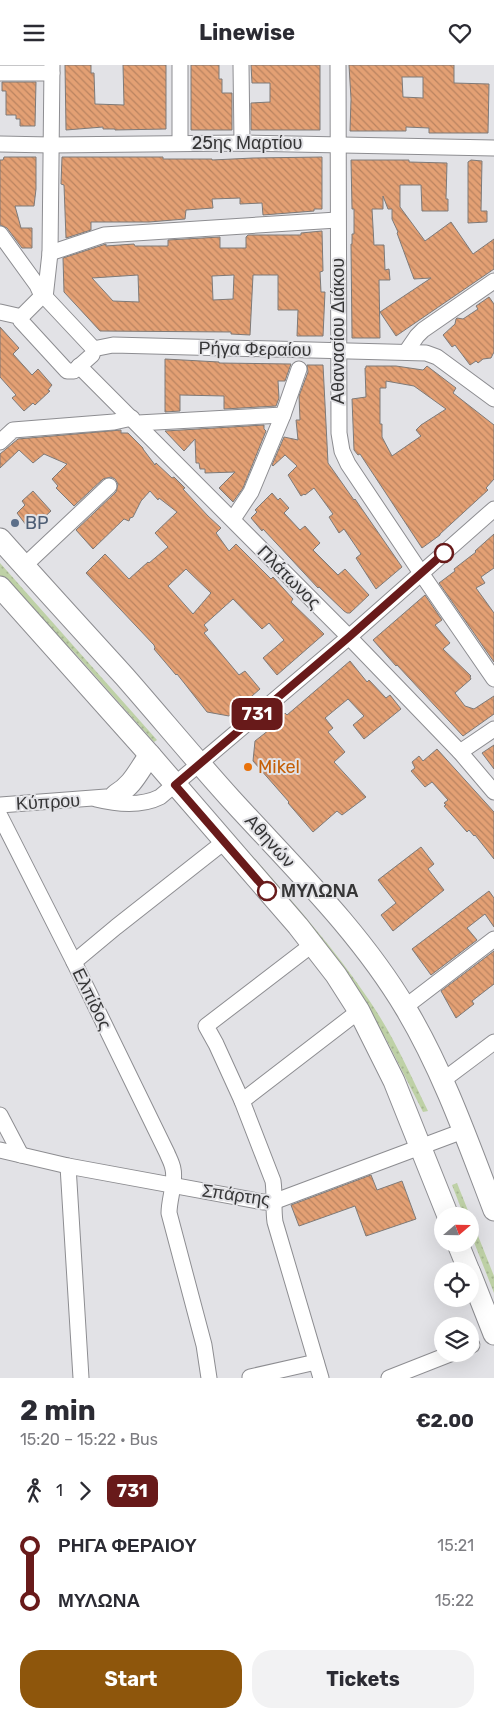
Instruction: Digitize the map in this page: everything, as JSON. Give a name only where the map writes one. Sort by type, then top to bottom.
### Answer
[{"type":"highway","name":"Αθηνών","points":[[0,539],[333,910],[361,944],[405,1007],[419,1032],[463,1131],[489,1181],[494,1210]]},
{"type":"highway","name":"Αθηνών","points":[[0,587],[150,755],[313,944],[336,975],[359,1011],[394,1081],[444,1207]]},
{"type":"highway","points":[[106,797],[131,785],[150,755]]},
{"type":"highway","points":[[479,1295],[494,1334]]},
{"type":"street","points":[[180,65],[180,143]]},
{"type":"street","points":[[241,65],[242,143]]},
{"type":"street","name":"Αθανασίου Διάκου","points":[[338,65],[339,433],[342,451],[348,464],[494,679]]},
{"type":"street","points":[[0,73],[52,69],[50,253],[44,298]]},
{"type":"street","name":"25ης Μαρτίου","points":[[0,144],[339,143],[494,148]]},
{"type":"street","points":[[50,253],[104,235],[337,221]]},
{"type":"street","points":[[0,234],[37,285],[44,298],[93,349],[92,355],[74,371],[67,371],[22,323],[22,317],[39,299],[44,298]]},
{"type":"street","points":[[406,352],[416,336],[494,281]]},
{"type":"street","points":[[0,312],[22,317]]},
{"type":"street","name":"Ρήγα Φεραίου","points":[[93,349],[113,345],[426,353],[437,357],[494,399]]},
{"type":"street","name":"Πλάτωνος","points":[[79,366],[349,637],[460,753],[494,792]]},
{"type":"street","points":[[233,519],[251,492],[284,415],[300,369]]},
{"type":"street","points":[[0,442],[13,430],[114,422],[284,415]]},
{"type":"street","points":[[24,566],[109,486]]},
{"type":"street","points":[[175,785],[421,573],[492,515]]},
{"type":"street","points":[[460,753],[494,729]]},
{"type":"street","name":"Κύπρου","points":[[0,805],[106,797],[153,791],[175,785]]},
{"type":"street","name":"Κύπρου","points":[[106,797],[118,804],[152,801],[175,785]]},
{"type":"street","name":"Ελπίδος","points":[[0,816],[74,962],[173,1169],[169,1213],[204,1345],[209,1378]]},
{"type":"street","points":[[74,962],[224,842]]},
{"type":"street","points":[[405,1007],[494,939]]},
{"type":"street","points":[[313,944],[206,1026],[242,1101],[273,1181],[275,1222],[321,1378]]},
{"type":"street","points":[[242,1101],[359,1011]]},
{"type":"street","points":[[442,1081],[494,1041]]},
{"type":"street","points":[[0,1115],[21,1155]]},
{"type":"street","name":"Σπάρτης","points":[[0,1150],[173,1185],[263,1202],[273,1202],[463,1131]]},
{"type":"street","points":[[68,1165],[80,1378]]},
{"type":"street","points":[[389,1378],[434,1360]]},
{"type":"street","points":[[250,1377],[316,1362]]},
{"type":"green space","points":[[0,563],[157,740],[154,742],[73,651],[9,592],[0,581]]},
{"type":"green space","points":[[219,818],[297,907],[352,976],[386,1027],[428,1111],[423,1112],[386,1039],[364,1005],[215,822]]},
{"type":"green space","points":[[457,1183],[467,1207],[461,1207],[452,1185]]},
{"type":"green space","points":[[479,1238],[494,1276],[494,1293],[478,1253]]},
{"type":"building","points":[[65,65],[91,65],[91,73],[94,73],[95,104],[124,105],[123,65],[166,65],[166,129],[115,130],[103,129],[103,127],[66,130]]},
{"type":"building","points":[[191,65],[219,65],[222,93],[232,93],[232,130],[191,130]]},
{"type":"building","points":[[251,65],[320,65],[320,130],[251,130],[251,103],[270,102],[270,83],[252,83]]},
{"type":"building","points":[[349,65],[454,65],[454,83],[489,84],[488,133],[429,133],[429,128],[406,127],[406,131],[350,131]],"holes":[[[402,77],[423,77],[423,98],[403,97]]]},
{"type":"building","points":[[2,82],[36,82],[35,126],[20,126],[20,119],[16,119],[16,115],[6,115],[6,91],[2,91]]},
{"type":"building","points":[[4,157],[36,157],[34,206],[15,206],[21,228],[32,228],[32,248],[22,248],[7,228],[0,225],[0,160],[3,160]]},
{"type":"building","points":[[62,157],[163,157],[163,159],[212,160],[322,157],[322,209],[263,215],[262,203],[240,204],[240,198],[212,199],[213,208],[186,210],[185,219],[149,222],[91,222],[91,230],[66,238],[64,185],[61,184]]},
{"type":"building","points":[[351,160],[409,160],[409,162],[447,163],[446,199],[448,199],[448,211],[422,211],[421,185],[400,185],[400,207],[425,241],[451,222],[473,254],[494,239],[494,269],[396,336],[380,312],[431,278],[414,279],[392,219],[392,209],[388,209],[383,196],[383,209],[372,209],[374,245],[384,245],[385,270],[389,269],[390,280],[379,280],[380,338],[352,338],[351,244],[352,234],[354,234],[354,209],[352,209]]},
{"type":"building","points":[[471,160],[482,161],[481,211],[487,211],[487,222],[468,223],[468,162]]},
{"type":"building","points":[[322,231],[323,271],[320,272],[321,292],[325,292],[323,336],[297,336],[298,310],[278,310],[278,275],[253,275],[250,335],[231,334],[231,332],[100,331],[64,292],[63,258],[106,244],[106,246],[134,244],[135,246],[168,246],[168,240],[220,237],[220,248],[246,248],[246,237],[248,235],[301,235],[301,233]],"holes":[[[138,275],[139,302],[113,301],[92,278]],[[234,275],[233,299],[213,300],[212,276]]]},
{"type":"building","points":[[489,297],[494,304],[494,352],[491,358],[483,359],[478,363],[476,361],[470,365],[455,345],[452,347],[443,335],[455,324],[457,318],[463,319],[478,309],[476,306]]},
{"type":"building","points":[[0,327],[19,348],[13,354],[32,375],[38,369],[52,385],[48,390],[50,391],[35,405],[33,403],[24,411],[12,398],[16,395],[0,377]]},
{"type":"building","points":[[165,359],[219,363],[291,364],[285,381],[278,381],[279,398],[276,406],[224,409],[224,396],[180,395],[180,411],[165,412]]},
{"type":"building","points":[[307,365],[323,365],[328,463],[402,567],[376,589],[356,558],[361,554],[344,529],[339,533],[329,517],[333,514],[314,488],[301,496],[288,475],[297,466],[285,455],[272,465],[284,437],[298,440],[296,420],[300,420],[299,396],[308,372]]},
{"type":"building","points":[[366,366],[396,366],[423,370],[427,366],[456,388],[453,393],[494,425],[494,479],[486,488],[488,490],[440,535],[422,548],[360,454],[358,455],[354,450],[352,399],[366,397]],"holes":[[[386,381],[414,386],[446,409],[421,425],[416,430],[421,436],[392,456],[382,437],[380,388],[386,388]]]},
{"type":"building","points":[[264,425],[266,431],[243,488],[233,502],[219,488],[235,472],[205,473],[205,469],[200,469],[199,463],[196,463],[195,439],[184,451],[165,431]]},
{"type":"building","points":[[121,430],[121,433],[128,433],[143,448],[155,465],[156,463],[172,478],[174,477],[185,488],[183,489],[221,528],[216,533],[229,551],[236,544],[271,579],[273,577],[293,599],[291,602],[324,634],[277,675],[263,658],[284,640],[269,623],[262,629],[233,599],[204,625],[208,630],[204,633],[239,675],[245,671],[260,689],[229,716],[207,712],[177,674],[154,649],[154,645],[86,573],[105,554],[129,579],[168,547],[155,533],[177,512],[159,498],[158,500],[150,491],[141,501],[133,517],[129,521],[124,519],[93,549],[76,530],[116,492],[118,484],[115,479],[111,477],[103,479],[74,506],[56,488],[58,486],[52,479],[67,464],[44,454],[33,463],[19,450],[0,468],[0,454],[18,439]],"holes":[[[186,569],[211,593],[193,614],[168,586]]]},
{"type":"building","points":[[33,491],[51,511],[40,521],[35,517],[26,525],[17,513],[25,505],[22,501]]},
{"type":"building","points":[[272,493],[278,500],[280,498],[289,508],[284,513],[300,530],[305,526],[320,543],[313,550],[338,575],[345,569],[369,595],[350,613],[344,611],[318,588],[251,518],[257,512],[255,510]]},
{"type":"building","points":[[494,534],[494,568],[481,577],[485,583],[476,588],[494,613],[494,662],[439,583],[455,571],[454,569],[476,552]]},
{"type":"building","points":[[425,595],[442,620],[435,625],[450,643],[443,649],[471,676],[471,679],[455,693],[465,706],[474,709],[494,696],[494,714],[463,736],[373,640]]},
{"type":"building","points":[[350,661],[367,682],[369,680],[386,698],[390,695],[401,709],[364,739],[353,725],[364,716],[348,699],[325,718],[333,728],[328,732],[345,752],[334,762],[366,797],[342,815],[337,811],[313,832],[253,761],[255,741],[269,730],[285,713],[287,715]]},
{"type":"building","points":[[494,745],[494,769],[482,753]]},
{"type":"building","points":[[437,749],[494,812],[494,859],[475,835],[469,830],[467,832],[444,806],[446,805],[444,803],[448,800],[432,782],[425,787],[411,771],[415,768],[412,762],[419,756],[423,761]]},
{"type":"building","points":[[421,847],[434,864],[428,869],[444,890],[393,931],[381,915],[396,903],[378,880]]},
{"type":"building","points":[[489,891],[494,898],[494,927],[485,914],[467,928],[477,940],[431,975],[412,949]]},
{"type":"building","points":[[494,951],[494,984],[472,1001],[474,1004],[456,1018],[441,991]]},
{"type":"building","points":[[371,1175],[377,1190],[402,1181],[416,1219],[366,1236],[355,1206],[299,1226],[291,1205]]},
{"type":"bus line","name":"731","points":[[267,891],[175,785],[349,637],[444,553]]},
{"type":"place","name":"BP","points":[[15,523]]},
{"type":"place","name":"Mikel","points":[[248,767]]},
{"type":"place","name":"ΜΥΛΩΝΑ","points":[[267,891]]}]
